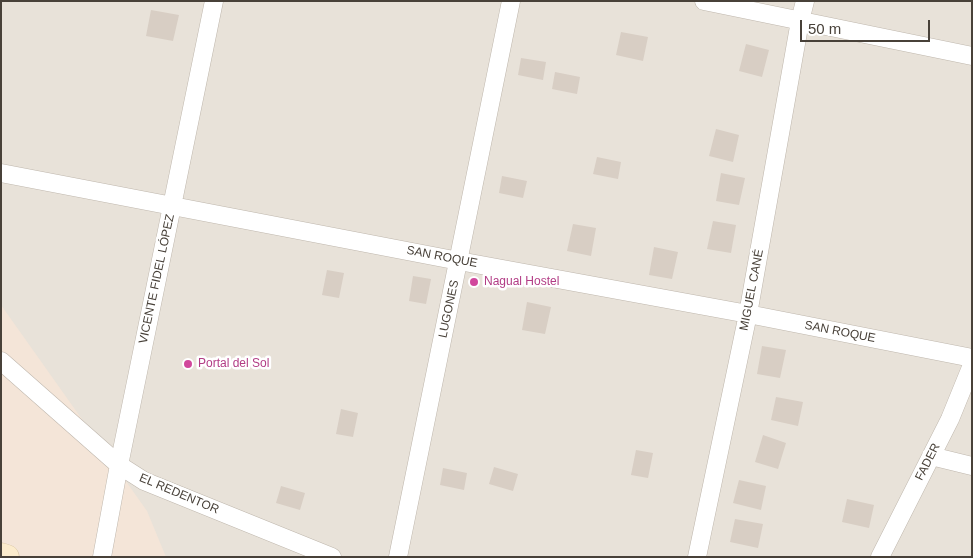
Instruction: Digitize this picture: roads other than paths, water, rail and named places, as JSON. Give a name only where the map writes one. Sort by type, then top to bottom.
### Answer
[{"type":"main road","points":[[1,555],[7,557]]},
{"type":"street","name":"VICENTE FIDEL LÓPEZ","points":[[102,557],[118,465],[214,1]]},
{"type":"street","name":"LUGONES","points":[[398,557],[511,1]]},
{"type":"street","points":[[704,1],[972,56]]},
{"type":"street","name":"MIGUEL CANÉ","points":[[697,557],[748,314],[805,1]]},
{"type":"street","name":"SAN ROQUE","points":[[1,173],[972,358]]},
{"type":"street","name":"EL REDENTOR","points":[[1,361],[118,465],[144,481],[332,557]]},
{"type":"street","name":"FADER","points":[[880,557],[950,419],[972,365]]},
{"type":"street","points":[[931,456],[972,466]]},
{"type":"place","name":"Nagual Hostel","points":[[474,282]]},
{"type":"place","name":"Portal del Sol","points":[[188,364]]}]
